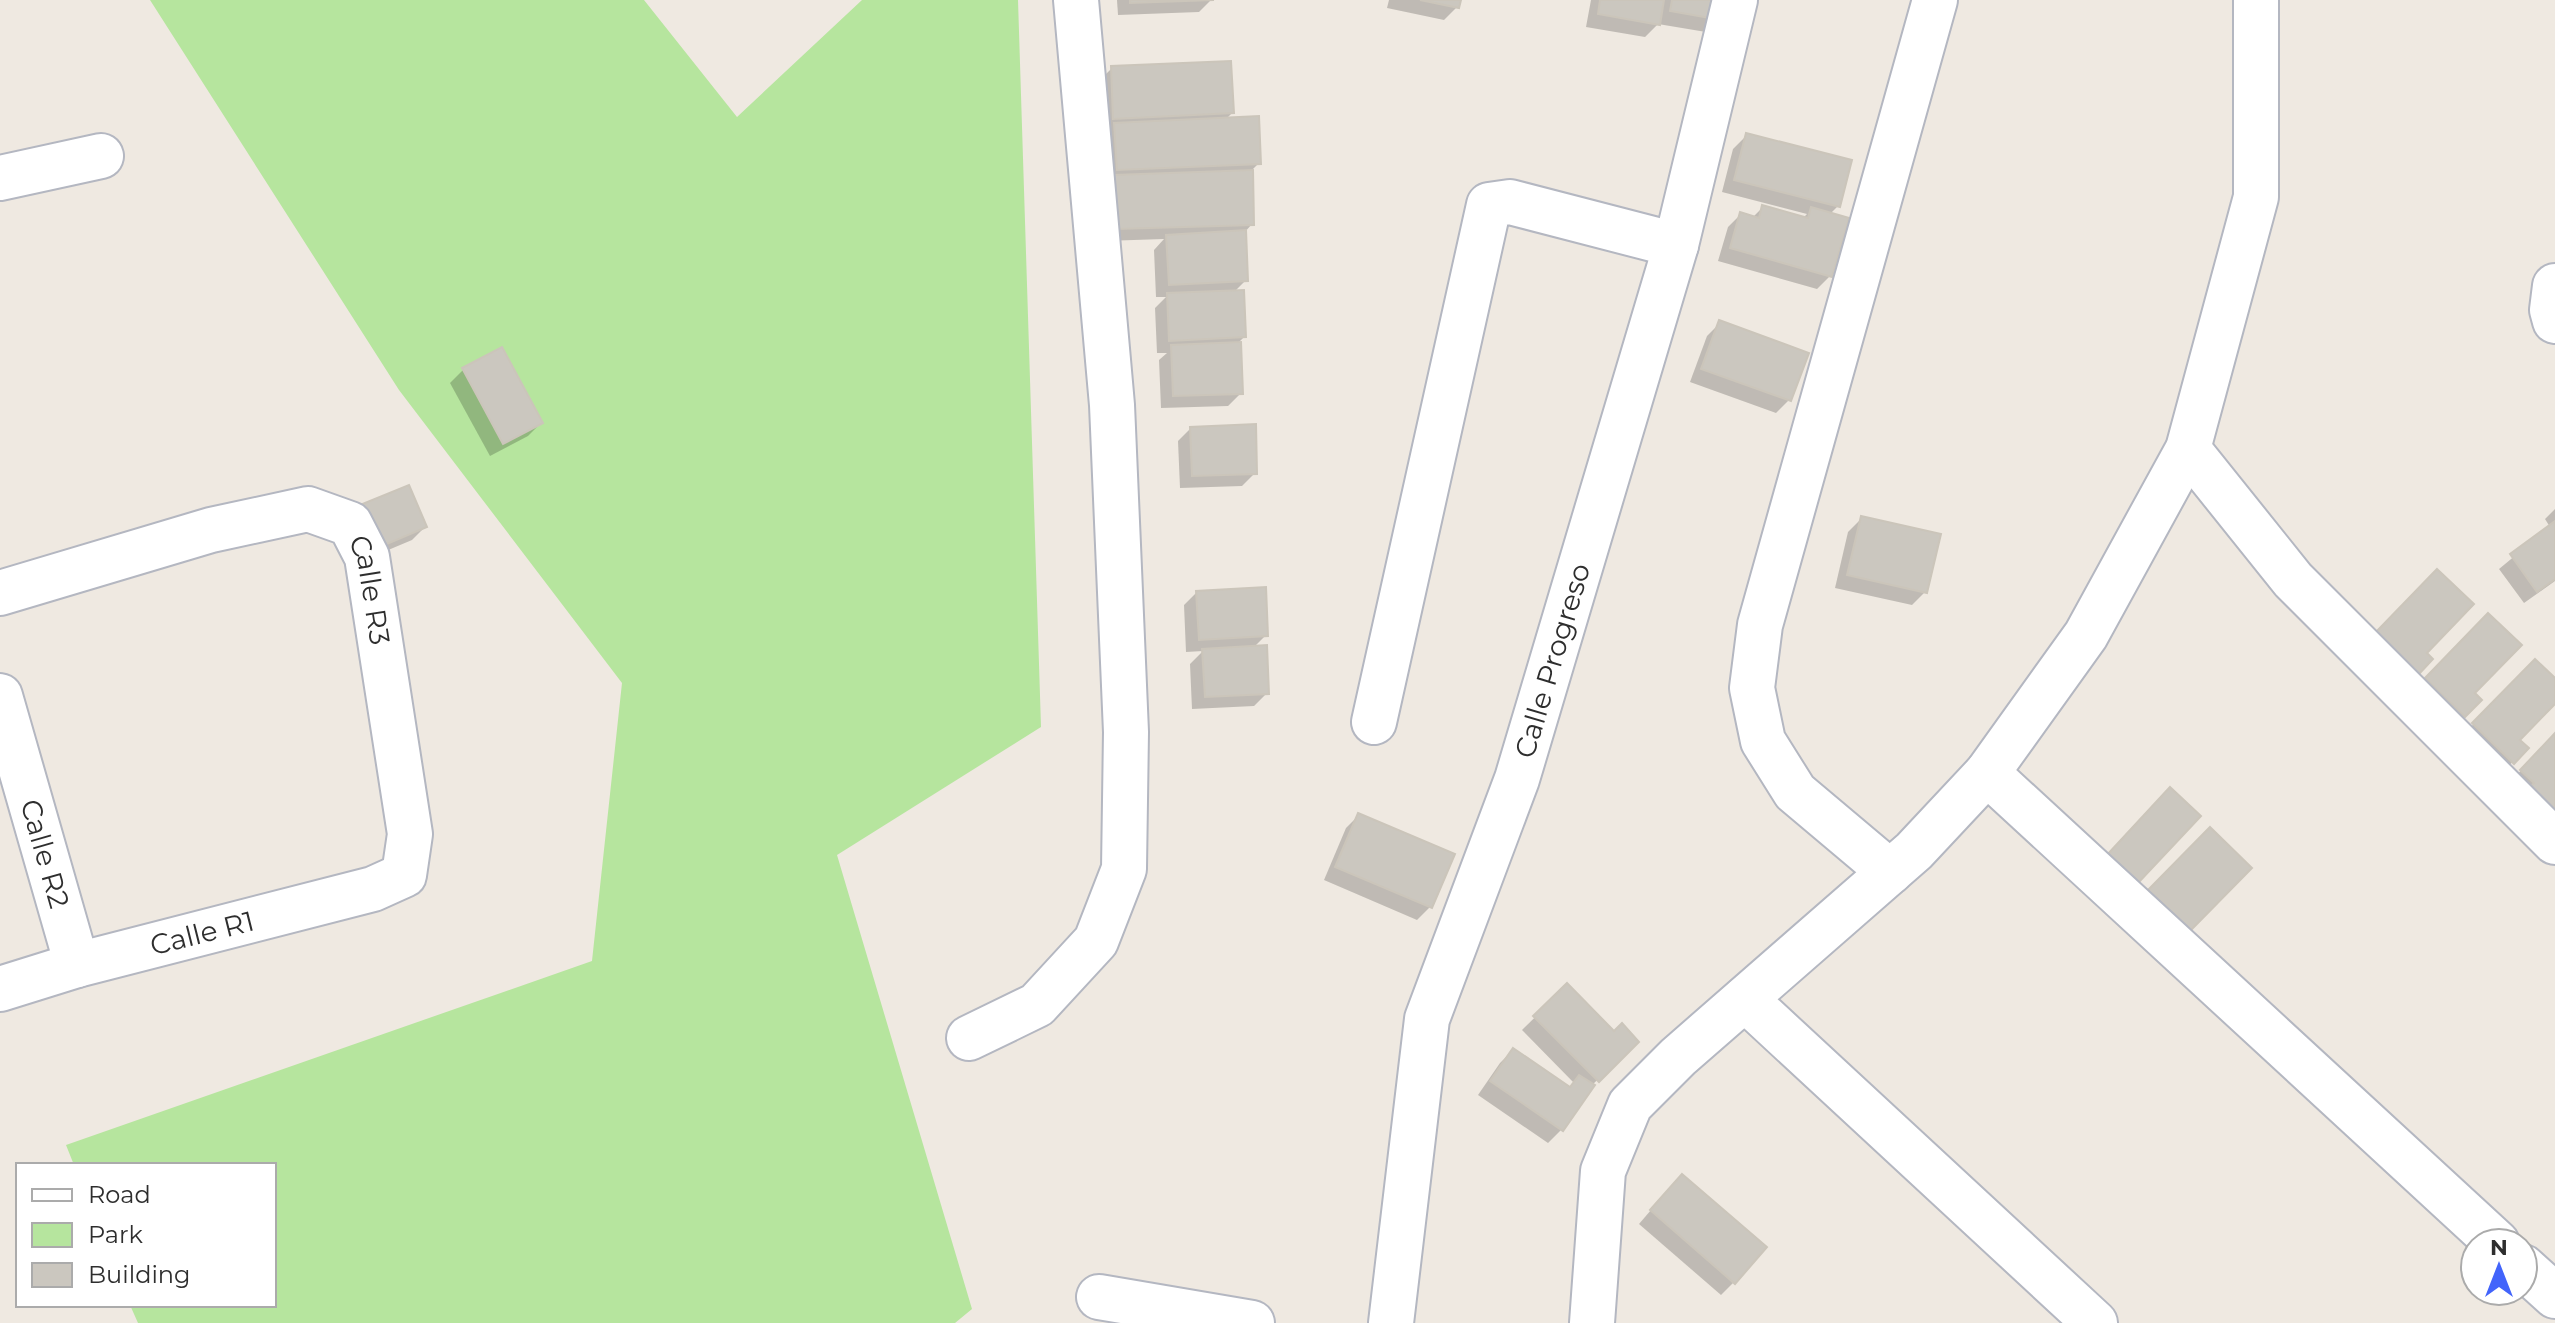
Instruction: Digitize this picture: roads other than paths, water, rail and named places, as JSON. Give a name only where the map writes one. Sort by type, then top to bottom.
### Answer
[{"type":"street","points":[[969,1038],[1037,1005],[1096,941],[1124,869],[1126,732],[1112,405],[1076,0]]},
{"type":"street","name":"Calle Progreso","points":[[1391,1323],[1427,1019],[1517,779],[1676,245],[1735,0]]},
{"type":"street","points":[[1890,872],[1795,792],[1763,741],[1752,688],[1760,625],[1935,0]]},
{"type":"street","points":[[1592,1323],[1603,1171],[1630,1105],[1678,1057],[1914,851],[1987,773],[2086,635],[2188,449],[2256,197],[2256,0]]},
{"type":"street","points":[[0,178],[101,156]]},
{"type":"street","points":[[1374,722],[1489,205],[1510,202],[1676,245]]},
{"type":"street","points":[[2555,286],[2552,310],[2555,321]]},
{"type":"street","points":[[2188,449],[2293,580],[2555,842]]},
{"type":"street","name":"Calle R3","points":[[0,593],[211,530],[308,509],[350,524],[367,557],[410,834],[404,875]]},
{"type":"street","name":"Calle R2","points":[[0,696],[77,965]]},
{"type":"street","points":[[1987,773],[2480,1227]]},
{"type":"street","name":"Calle R1","points":[[0,989],[77,965],[373,889],[404,875]]},
{"type":"street","points":[[1745,999],[2095,1323]]},
{"type":"street","points":[[2539,1282],[2555,1296]]},
{"type":"street","points":[[1099,1297],[1252,1323]]}]
